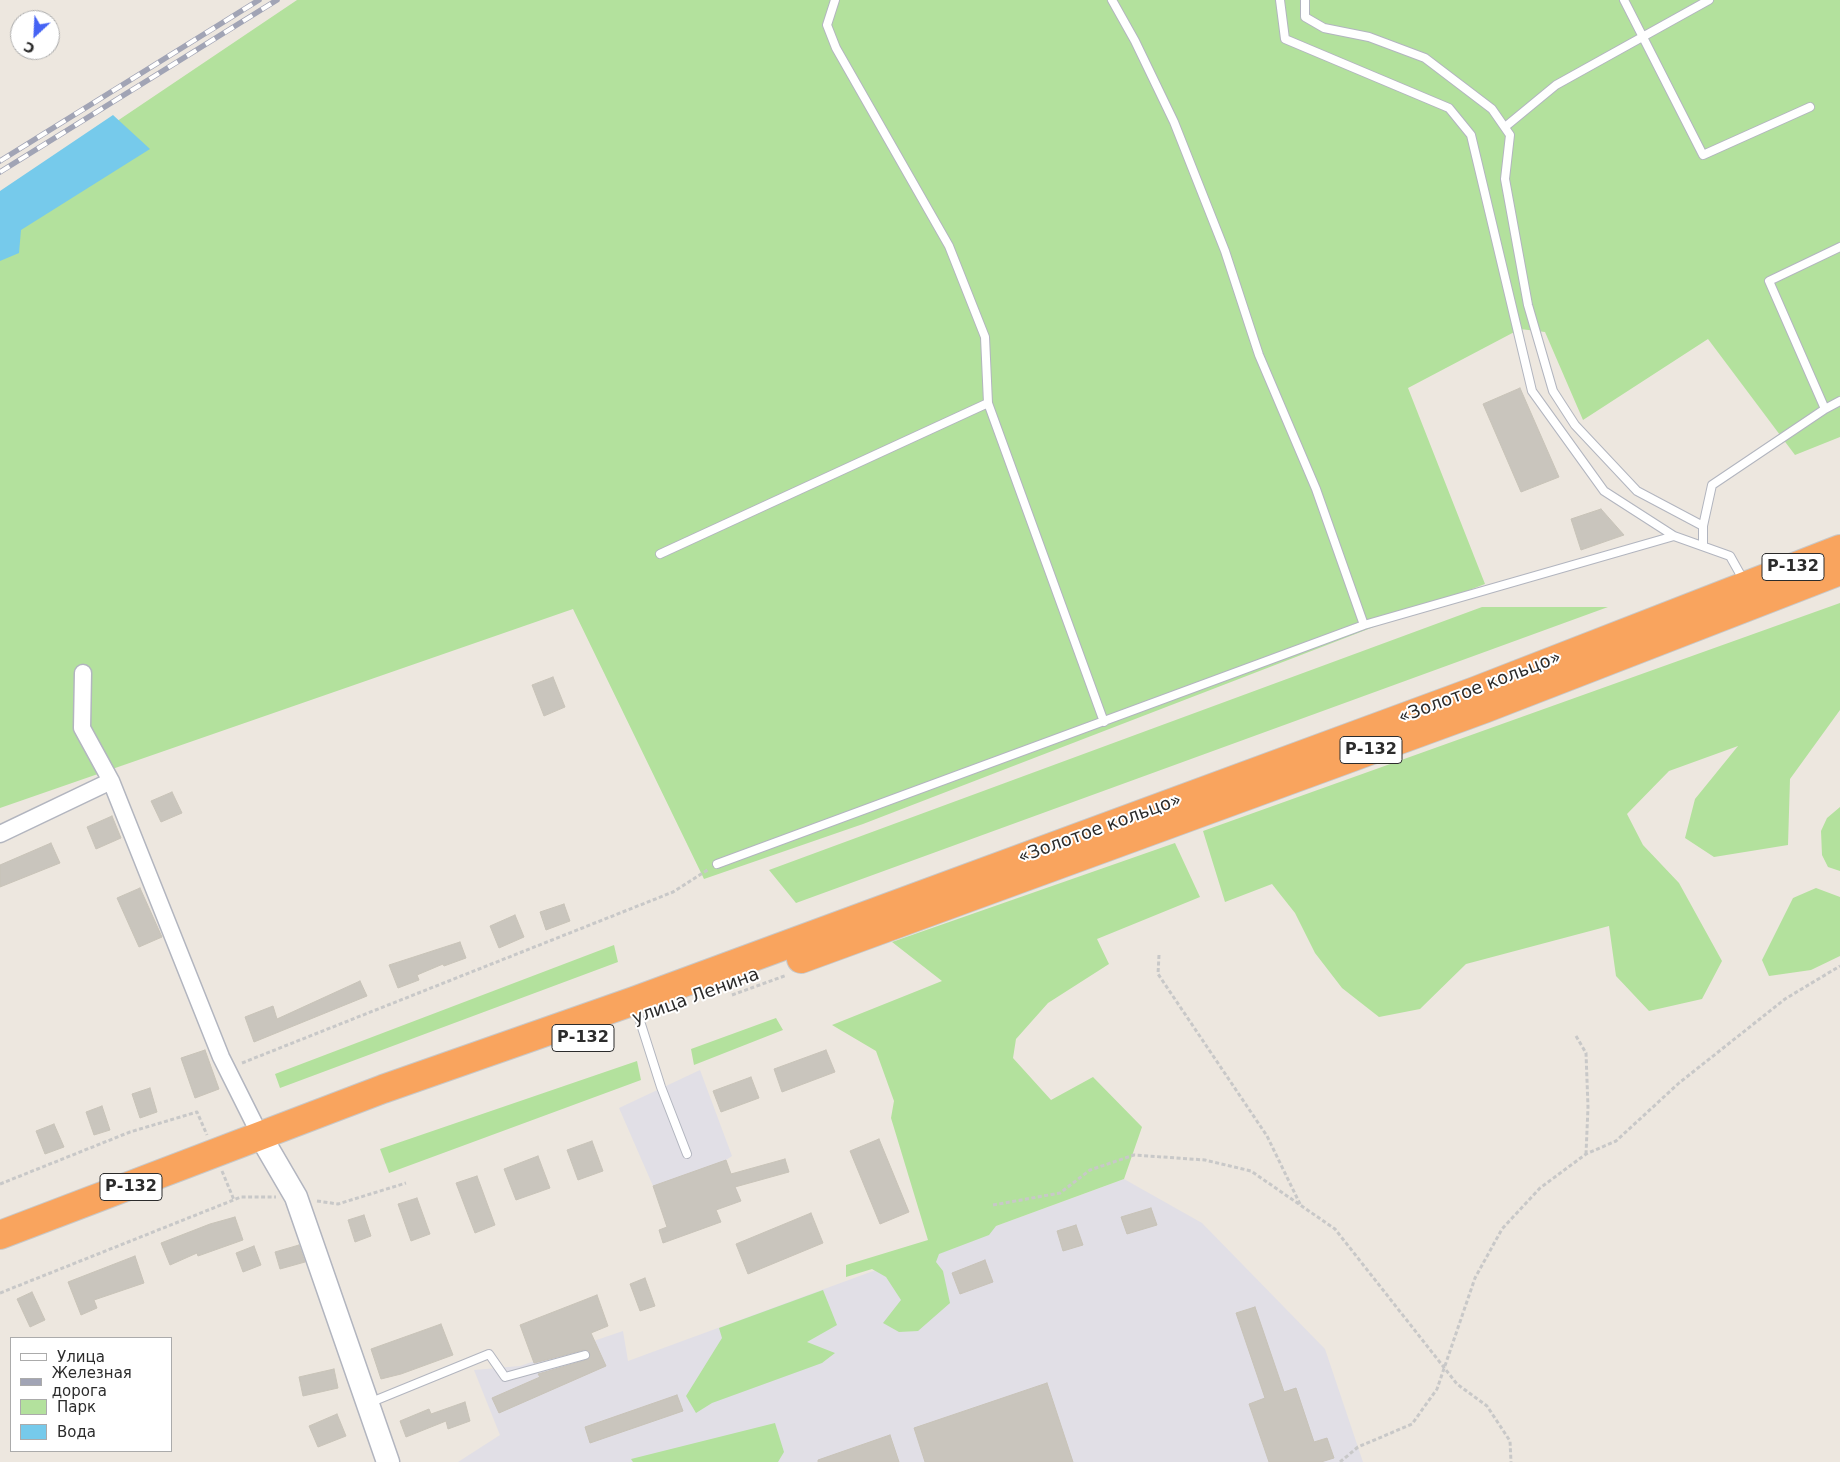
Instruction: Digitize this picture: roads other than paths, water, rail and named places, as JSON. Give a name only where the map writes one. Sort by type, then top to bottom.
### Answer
[{"type":"highway","name":"«Золотое кольцо»","points":[[896,914],[1840,549]]},
{"type":"highway","name":"«Золотое кольцо»","points":[[896,914],[1484,709],[1840,571]]},
{"type":"highway","name":"улица Ленина","points":[[261,1137],[393,1103],[639,1018],[896,914]]},
{"type":"highway","name":"улица Ленина","points":[[0,1235],[215,1155],[383,1089],[634,1001],[896,914]]},
{"type":"street","points":[[83,673],[82,728],[110,781],[227,1069],[261,1137],[296,1197],[388,1462]]},
{"type":"street","points":[[0,834],[110,781]]},
{"type":"lane","points":[[835,0],[827,25],[836,48],[949,246],[985,337],[988,404],[1104,722]]},
{"type":"lane","points":[[1112,0],[1136,41],[1174,122],[1224,251],[1259,355],[1316,490],[1364,625]]},
{"type":"lane","points":[[1280,0],[1285,39],[1449,108],[1471,135],[1532,391],[1604,491],[1674,536],[1730,556],[1746,585]]},
{"type":"lane","points":[[1305,0],[1305,17],[1324,28],[1368,37],[1425,58],[1492,109],[1510,135],[1505,179],[1514,234],[1528,305],[1553,391],[1575,425],[1637,492],[1703,526]]},
{"type":"lane","points":[[1624,0],[1703,155],[1810,107]]},
{"type":"lane","points":[[1505,127],[1556,85],[1709,0]]},
{"type":"lane","points":[[1825,409],[1769,280],[1840,247]]},
{"type":"lane","points":[[1703,546],[1703,526],[1712,485],[1825,409],[1840,401]]},
{"type":"lane","points":[[660,554],[988,404]]},
{"type":"lane","points":[[717,864],[1364,625],[1674,536]]},
{"type":"lane","points":[[639,1018],[661,1088],[688,1154]]},
{"type":"lane","points":[[367,1404],[489,1354],[506,1377],[585,1355]]},
{"type":"water","points":[[113,115],[150,149],[21,230],[19,253],[0,261],[0,191]]},
{"type":"railway","points":[[0,161],[259,0]]},
{"type":"railway","points":[[0,172],[277,0]]}]
